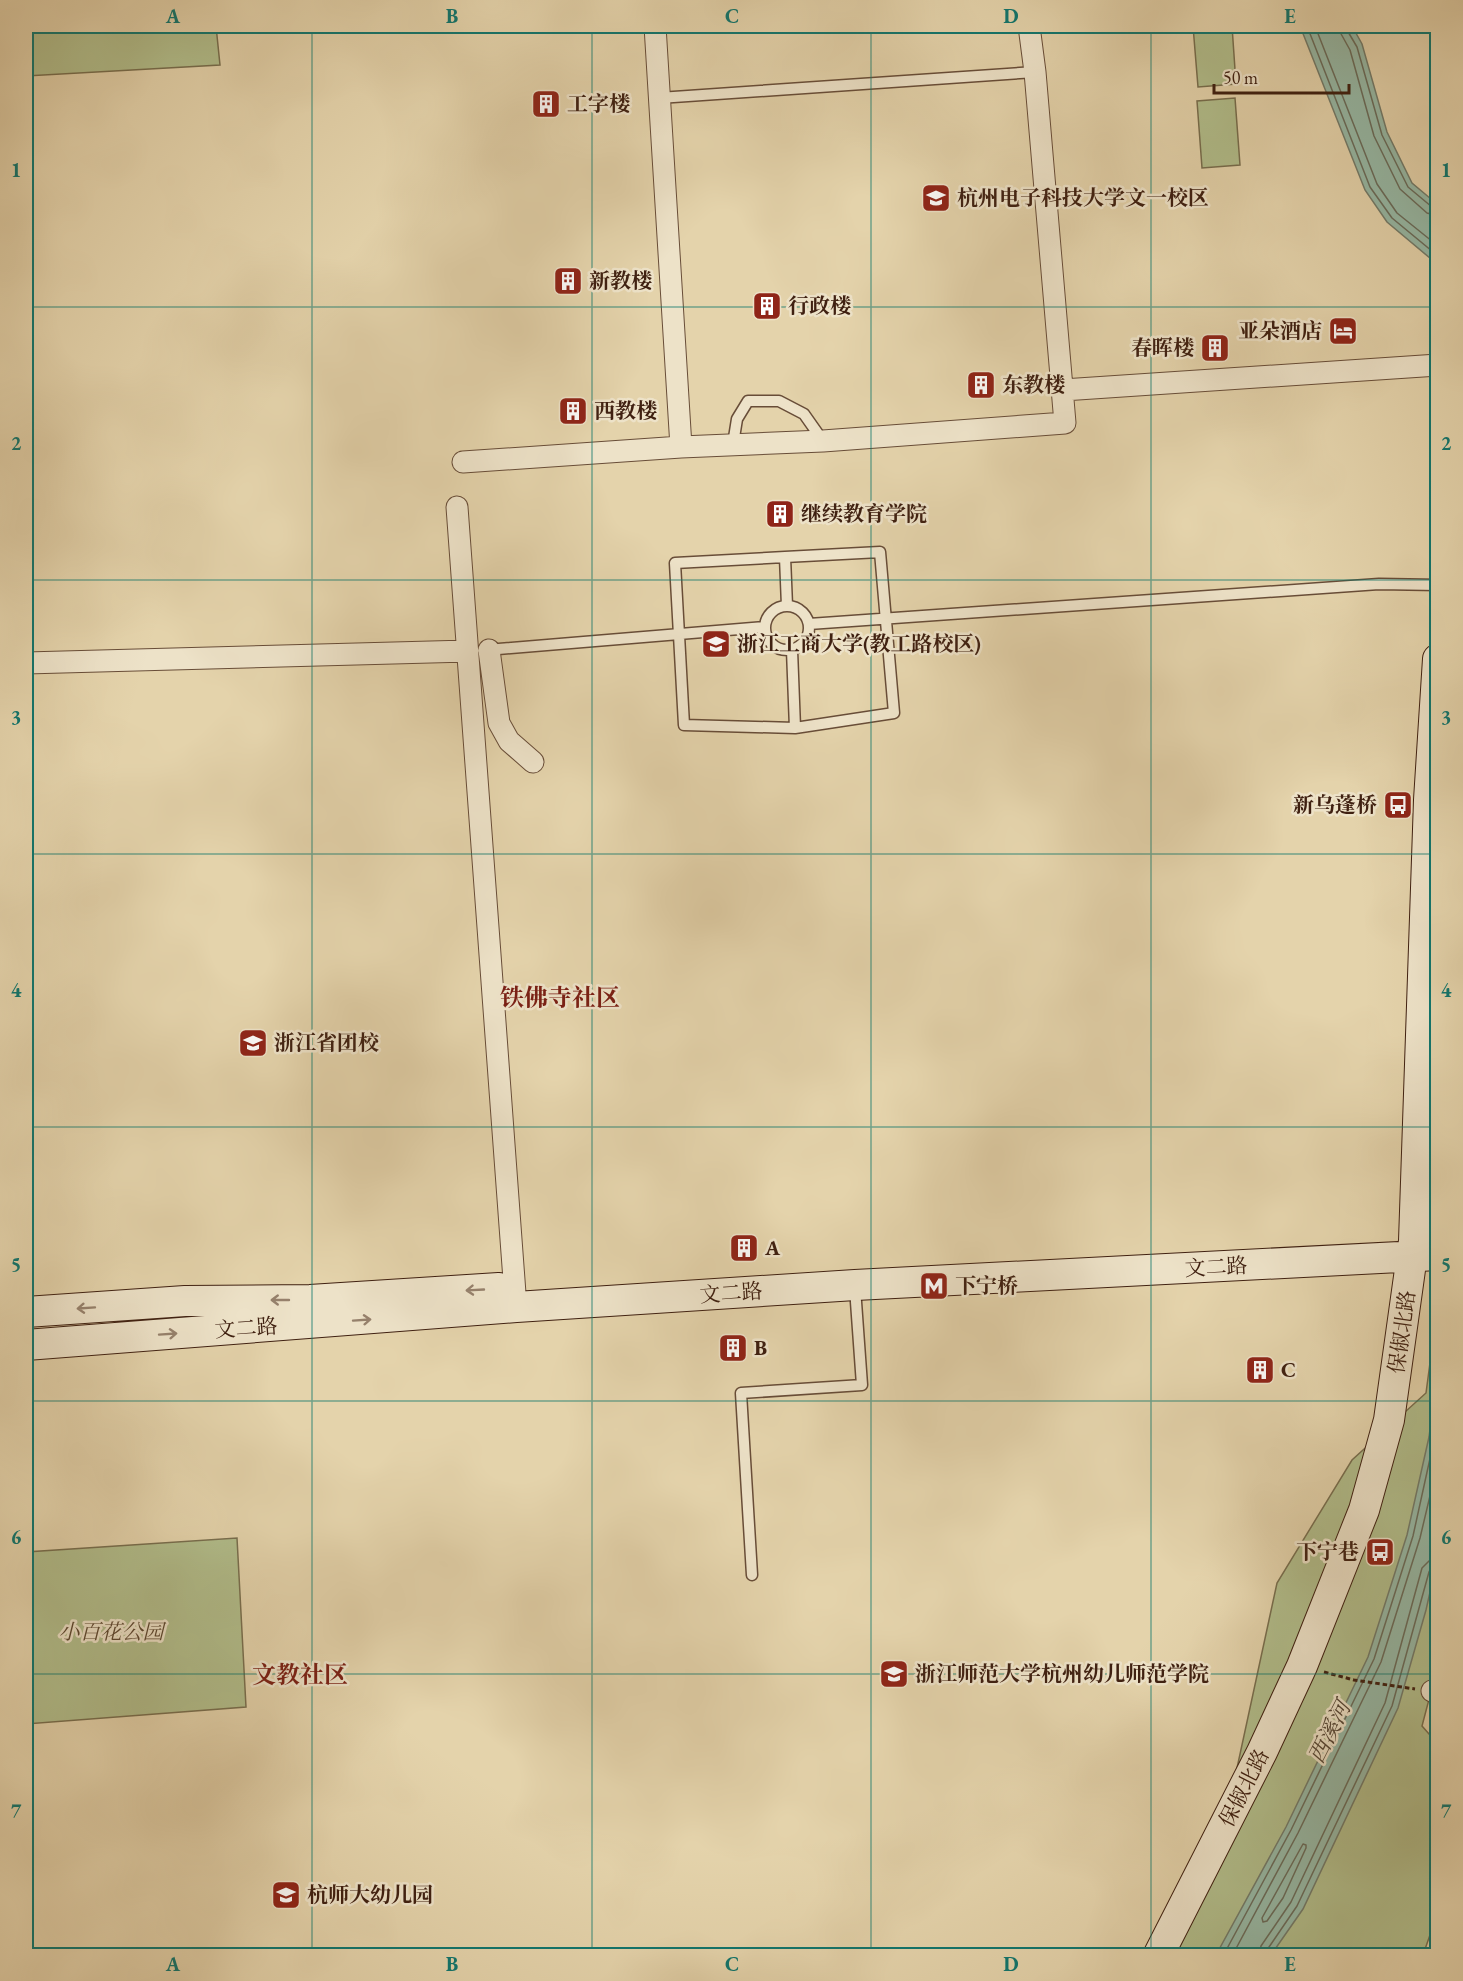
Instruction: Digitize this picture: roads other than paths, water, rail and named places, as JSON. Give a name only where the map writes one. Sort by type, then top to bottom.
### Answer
[{"type":"main road","name":"保俶北路","points":[[1158,1956],[1262,1752],[1302,1666],[1364,1510],[1389,1419],[1428,1246],[1430,800],[1437,659]]},
{"type":"main road","name":"文二路","points":[[26,1345],[514,1297],[1110,1255],[1428,1246]]},
{"type":"main road","name":"文二路","points":[[26,1311],[185,1301],[514,1297],[855,1285],[1428,1246]]},
{"type":"street","points":[[655,26],[681,447]]},
{"type":"street","points":[[463,462],[681,447],[823,441],[1065,423],[1035,72],[1029,26]]},
{"type":"street","points":[[1063,390],[1437,365]]},
{"type":"street","points":[[457,507],[479,651],[514,1297]]},
{"type":"street","points":[[26,663],[479,651]]},
{"type":"street","points":[[479,651],[499,723],[509,741],[533,762]]},
{"type":"lane","points":[[659,98],[1035,72]]},
{"type":"lane","points":[[733,444],[737,419],[748,401],[779,401],[804,414],[823,441]]},
{"type":"lane","points":[[880,552],[894,714],[795,728],[684,725],[675,563],[785,557],[880,552]]},
{"type":"lane","points":[[785,557],[787,606]]},
{"type":"lane","points":[[809,624],[1379,584],[1437,585]]},
{"type":"lane","points":[[787,606],[802,611],[809,624],[810,631],[804,643],[785,651],[768,640],[765,627],[766,621],[774,610],[787,606]]},
{"type":"lane","points":[[479,651],[765,627]]},
{"type":"lane","points":[[792,650],[795,728]]},
{"type":"lane","points":[[752,1575],[741,1393],[862,1385],[855,1285]]},
{"type":"water","points":[[1300,26],[1352,26],[1362,44],[1387,132],[1412,183],[1437,204],[1437,264],[1387,222],[1365,190]]},
{"type":"water","points":[[1437,1377],[1437,1561],[1426,1610],[1398,1708],[1303,1909],[1271,1955],[1216,1955],[1286,1827],[1368,1657],[1407,1535],[1429,1437]]},
{"type":"place","name":"工字楼","points":[[546,104]]},
{"type":"place","name":"杭州电子科技大学文一校区","points":[[936,198]]},
{"type":"place","name":"新教楼","points":[[568,281]]},
{"type":"place","name":"行政楼","points":[[767,306]]},
{"type":"place","name":"亚朵酒店","points":[[1343,331]]},
{"type":"place","name":"春晖楼","points":[[1215,348]]},
{"type":"place","name":"东教楼","points":[[981,385]]},
{"type":"place","name":"西教楼","points":[[573,411]]},
{"type":"place","name":"继续教育学院","points":[[780,514]]},
{"type":"place","name":"浙江工商大学(教工路校区)","points":[[716,644]]},
{"type":"place","name":"新乌蓬桥","points":[[1398,805]]},
{"type":"place","name":"浙江省团校","points":[[253,1043]]},
{"type":"place","name":"A","points":[[744,1248]]},
{"type":"place","name":"下宁桥","points":[[934,1286]]},
{"type":"place","name":"B","points":[[733,1348]]},
{"type":"place","name":"C","points":[[1260,1370]]},
{"type":"place","name":"下宁巷","points":[[1380,1552]]},
{"type":"place","name":"浙江师范大学杭州幼儿师范学院","points":[[894,1674]]},
{"type":"place","name":"杭师大幼儿园","points":[[286,1895]]},
{"type":"district","name":"铁佛寺社区","points":[[560,998]]},
{"type":"district","name":"文教社区","points":[[300,1675]]},
{"type":"park label","name":"小百花公园","points":[[111,1632]]},
{"type":"water label","name":"西溪河","points":[[1329,1732]]}]
